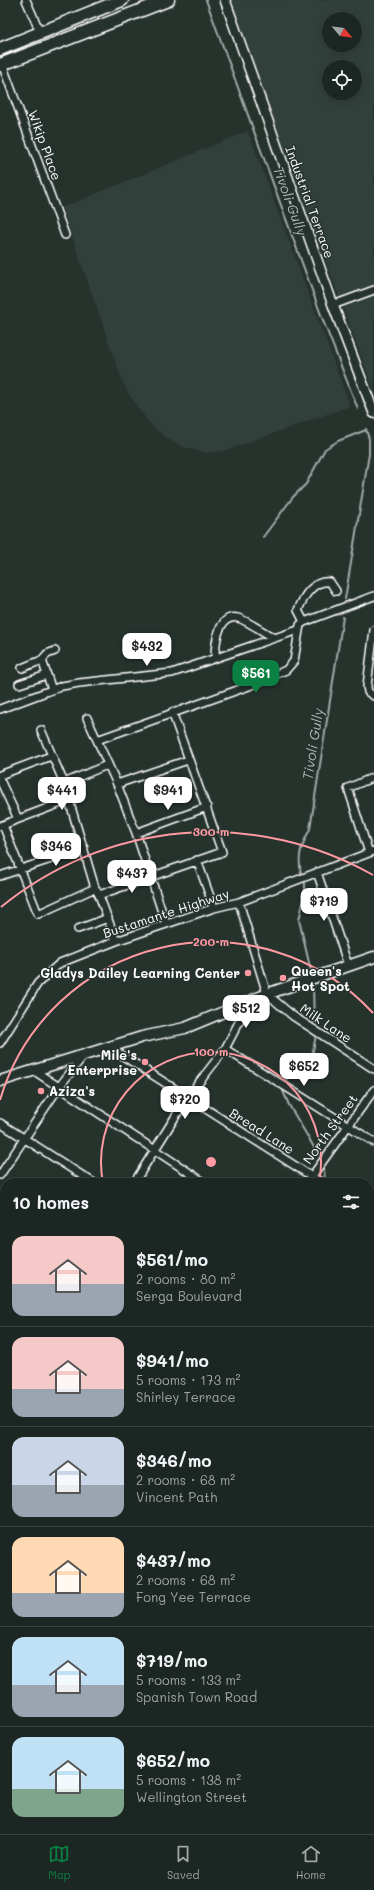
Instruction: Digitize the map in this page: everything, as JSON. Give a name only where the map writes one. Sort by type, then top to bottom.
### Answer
[{"type":"highway","points":[[0,49],[122,0]]},
{"type":"highway","points":[[1,65],[168,0]]},
{"type":"main road","points":[[0,1081],[142,1037],[185,1028],[267,994],[374,957]]},
{"type":"street","points":[[26,0],[40,32]]},
{"type":"street","name":"Industrial Terrace","points":[[225,0],[333,305],[374,412]]},
{"type":"street","name":"Wikip Place","points":[[1,65],[65,235]]},
{"type":"street","points":[[333,305],[374,290]]},
{"type":"street","points":[[304,622],[298,610],[302,601],[313,586],[324,581],[330,582],[336,591]]},
{"type":"street","points":[[97,740],[172,712],[249,686],[290,667],[294,661],[298,630],[304,622],[374,596]]},
{"type":"street","points":[[215,658],[216,635],[222,625],[230,618],[238,618],[274,638]]},
{"type":"street","points":[[0,709],[52,690],[79,683],[172,673],[298,630]]},
{"type":"street","points":[[374,630],[366,686],[368,692],[374,696]]},
{"type":"street","points":[[22,668],[42,660],[47,654],[55,651]]},
{"type":"street","points":[[42,660],[52,690]]},
{"type":"street","points":[[19,684],[46,675]]},
{"type":"street","points":[[99,895],[222,852],[207,806],[188,760],[172,712]]},
{"type":"street","points":[[87,718],[117,784],[136,833],[166,924]]},
{"type":"street","points":[[41,730],[64,782],[95,888],[116,940]]},
{"type":"street","points":[[0,775],[52,756]]},
{"type":"street","points":[[117,784],[188,760]]},
{"type":"street","points":[[64,782],[107,764]]},
{"type":"street","points":[[371,852],[348,788],[374,777]]},
{"type":"street","points":[[0,780],[18,819]]},
{"type":"street","points":[[69,800],[1,825],[21,868],[38,914],[95,888]]},
{"type":"street","points":[[136,833],[207,806]]},
{"type":"street","points":[[0,876],[84,848]]},
{"type":"street","name":"Bustamante Highway","points":[[0,1043],[38,983],[60,963],[116,940],[214,908],[239,902],[371,852]]},
{"type":"street","points":[[197,860],[214,908]]},
{"type":"street","points":[[318,872],[348,965]]},
{"type":"street","points":[[239,902],[267,994]]},
{"type":"street","points":[[78,929],[108,918]]},
{"type":"street","name":"Milk Lane","points":[[267,994],[293,1016],[374,1069]]},
{"type":"street","points":[[137,1178],[187,1098],[224,1049],[250,1001]]},
{"type":"street","name":"Bread Lane","points":[[109,1048],[314,1178]]},
{"type":"street","points":[[224,1049],[374,1142]]},
{"type":"street","points":[[0,1175],[59,1087],[84,1055]]},
{"type":"street","points":[[33,1070],[198,1178]]},
{"type":"street","name":"North Street","points":[[311,1176],[374,1090]]},
{"type":"street","points":[[0,1123],[86,1178]]},
{"type":"shaded area","points":[[229,0],[374,0],[374,391]]},
{"type":"shaded area","points":[[248,131],[350,406],[227,450],[209,453],[187,448],[168,439],[154,428],[140,411],[129,394],[122,380],[62,208]]},
{"type":"waterway","name":"Tivoli Gully","points":[[206,0],[324,323],[358,409]]},
{"type":"waterway","name":"Tivoli Gully","points":[[345,599],[369,454],[369,439],[366,429]]},
{"type":"waterway","points":[[263,537],[293,497],[306,484],[325,449],[338,441],[366,430]]},
{"type":"waterway","name":"Tivoli Gully","points":[[301,873],[300,855],[310,829],[343,617]]},
{"type":"waterway","name":"Tivoli Gully","points":[[305,883],[305,894],[299,920],[311,971]]},
{"type":"waterway","name":"Tivoli Gully","points":[[313,986],[314,1022]]},
{"type":"waterway","name":"Tivoli Gully","points":[[285,1081],[295,1068],[310,1060],[316,1035]]},
{"type":"waterway","name":"Tivoli Gully","points":[[283,1091],[289,1105],[318,1154]]},
{"type":"waterway","name":"Tivoli Gully","points":[[324,1168],[325,1178]]},
{"type":"place","name":"Gladys Dailey Learning Center","points":[[248,973]]},
{"type":"place","name":"Queen's Hot Spot","points":[[283,978]]},
{"type":"place","name":"Mile's Enterprise","points":[[145,1062]]},
{"type":"place","name":"Aziza's","points":[[41,1091]]}]
